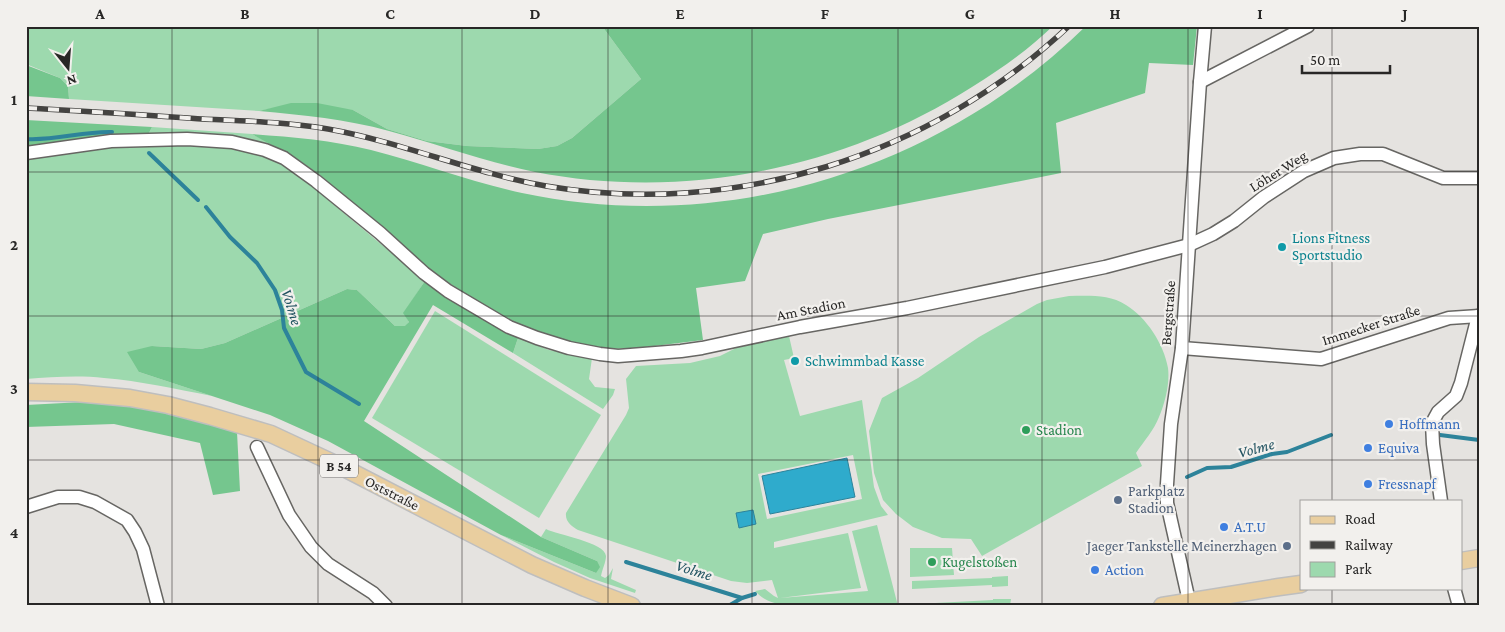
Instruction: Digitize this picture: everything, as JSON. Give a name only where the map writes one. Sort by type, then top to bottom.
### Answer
[{"type":"main road","name":"Oststraße","points":[[26,392],[75,393],[130,398],[194,412],[271,434],[344,468],[532,565],[632,606]]},
{"type":"main road","points":[[1462,561],[1479,558]]},
{"type":"main road","points":[[1162,606],[1300,584]]},
{"type":"street","name":"Bergstraße","points":[[1189,601],[1167,503],[1167,484],[1172,424],[1182,348],[1200,82],[1206,26]]},
{"type":"street","points":[[1200,82],[1308,26]]},
{"type":"street","name":"Am Stadion","points":[[26,152],[111,141],[187,139],[232,142],[265,150],[284,158],[316,181],[380,233],[424,274],[509,327],[569,348],[592,353],[629,356],[702,348],[800,327],[907,308],[1105,267],[1189,245]]},
{"type":"street","name":"Löher Weg","points":[[1189,245],[1213,234],[1234,221],[1264,197],[1304,171],[1334,158],[1360,154],[1383,154],[1443,178],[1479,178]]},
{"type":"street","points":[[1441,500],[1432,423],[1438,412],[1456,396],[1478,316]]},
{"type":"street","name":"Immecker Straße","points":[[1182,348],[1321,359],[1449,318],[1478,316]]},
{"type":"street","points":[[256,446],[289,515],[311,547],[328,564],[373,593],[386,606]]},
{"type":"street","points":[[26,507],[58,497],[79,497],[95,502],[127,520],[143,548],[158,606]]},
{"type":"street","points":[[1455,590],[1459,606]]},
{"type":"green space","points":[[26,26],[602,26],[641,79],[572,138],[557,146],[538,149],[467,146],[427,141],[387,129],[353,110],[274,108],[259,111],[69,99],[68,86],[60,78],[26,64]]},
{"type":"green space","points":[[602,26],[1053,26],[1014,59],[972,87],[922,115],[870,139],[817,158],[761,171],[705,179],[648,182],[592,180],[535,172],[357,123],[259,111],[291,103],[317,103],[353,110],[387,129],[427,141],[467,146],[538,149],[557,146],[572,138],[641,79]]},
{"type":"green space","points":[[1086,26],[1197,26],[1193,65],[1149,63],[1145,93],[1056,123],[1061,173],[828,219],[763,234],[745,281],[696,288],[703,340],[638,348],[610,349],[567,341],[522,326],[477,301],[438,276],[320,175],[300,161],[252,134],[312,139],[342,144],[390,155],[503,189],[598,204],[675,205],[750,197],[824,180],[896,154],[964,119],[1028,77]]},
{"type":"green space","points":[[26,65],[60,78],[68,86],[69,99],[26,96]]},
{"type":"green space","points":[[26,120],[152,127],[148,135],[26,147]]},
{"type":"green space","points":[[152,127],[252,134],[273,145],[227,137],[148,135]]},
{"type":"green space","points":[[147,144],[235,148],[259,154],[279,162],[302,178],[425,281],[404,313],[409,322],[406,326],[395,326],[357,290],[347,289],[225,343],[201,349],[152,346],[139,372],[212,396],[118,379],[65,377],[26,379],[26,157],[82,147]]},
{"type":"green space","points":[[425,281],[470,311],[518,338],[513,353],[433,305],[364,421],[541,537],[597,561],[600,567],[596,573],[501,535],[328,441],[270,415],[139,372],[127,352],[152,346],[201,349],[225,343],[347,289],[357,290],[395,326],[405,326],[409,322],[403,313]]},
{"type":"green space","points":[[1069,296],[1106,297],[1126,305],[1147,324],[1163,350],[1168,368],[1166,393],[1157,422],[1136,453],[1142,466],[982,556],[971,539],[942,538],[913,527],[896,514],[883,500],[874,473],[869,431],[882,398],[918,378],[979,337],[1037,304]]},
{"type":"green space","points":[[435,311],[601,415],[539,518],[372,418]]},
{"type":"green space","points":[[789,336],[794,358],[784,360],[800,416],[862,400],[874,487],[881,506],[888,515],[774,542],[774,548],[848,533],[861,588],[780,598],[868,591],[852,531],[877,525],[898,606],[788,606],[774,603],[762,598],[755,591],[765,589],[778,598],[772,580],[747,583],[731,581],[578,530],[568,521],[566,513],[626,415],[629,408],[626,379],[636,366],[690,363],[720,356],[736,348]],"holes":[[[853,455],[862,499],[767,519],[758,474]]]},
{"type":"green space","points":[[518,338],[549,350],[592,358],[589,379],[595,387],[615,389],[613,395],[603,409],[513,353]]},
{"type":"green space","points":[[102,401],[174,412],[237,432],[240,491],[213,495],[200,443],[114,424],[26,427],[26,405]]},
{"type":"green space","points":[[546,529],[589,543],[604,551],[606,556],[601,576],[605,578],[613,568],[611,579],[636,590],[635,593],[590,578],[501,535],[596,573],[597,561],[541,537]]},
{"type":"green space","name":"Kugelstoßen","points":[[910,548],[952,548],[954,575],[910,577]]},
{"type":"green space","points":[[1008,576],[1008,586],[912,589],[912,581]]},
{"type":"green space","points":[[1011,599],[1010,606],[916,606],[916,604]]},
{"type":"water","points":[[847,458],[855,497],[770,514],[762,476]]},
{"type":"water","points":[[753,510],[756,524],[739,528],[736,513]]},
{"type":"waterway","name":"Volme","points":[[26,139],[48,139],[112,132]]},
{"type":"waterway","name":"Volme","points":[[149,153],[198,200]]},
{"type":"waterway","name":"Volme","points":[[206,207],[230,237],[257,263],[275,290],[282,310],[284,328],[306,372],[359,404]]},
{"type":"waterway","name":"Volme","points":[[1187,477],[1207,468],[1231,467],[1272,454],[1287,452],[1331,435]]},
{"type":"waterway","name":"Volme","points":[[1440,435],[1479,440]]},
{"type":"waterway","name":"Volme","points":[[626,562],[742,598],[755,594]]},
{"type":"waterway","points":[[730,605],[742,598]]},
{"type":"railway","points":[[26,108],[265,122],[313,127],[356,135],[491,173],[546,186],[617,194],[688,193],[758,184],[826,167],[892,142],[956,110],[1015,72],[1069,26]]},
{"type":"place","name":"Lions Fitness Sportstudio","points":[[1282,247]]},
{"type":"place","name":"Schwimmbad Kasse","points":[[795,361]]},
{"type":"place","name":"Hoffmann","points":[[1389,424]]},
{"type":"place","name":"Stadion","points":[[1026,430]]},
{"type":"place","name":"Equiva","points":[[1368,448]]},
{"type":"place","name":"Fressnapf","points":[[1368,484]]},
{"type":"place","name":"Parkplatz Stadion","points":[[1118,500]]},
{"type":"place","name":"A.T.U","points":[[1224,527]]},
{"type":"place","name":"Jaeger Tankstelle Meinerzhagen","points":[[1287,546]]},
{"type":"place","name":"Kugelstoßen","points":[[932,562]]},
{"type":"place","name":"Action","points":[[1095,570]]}]
